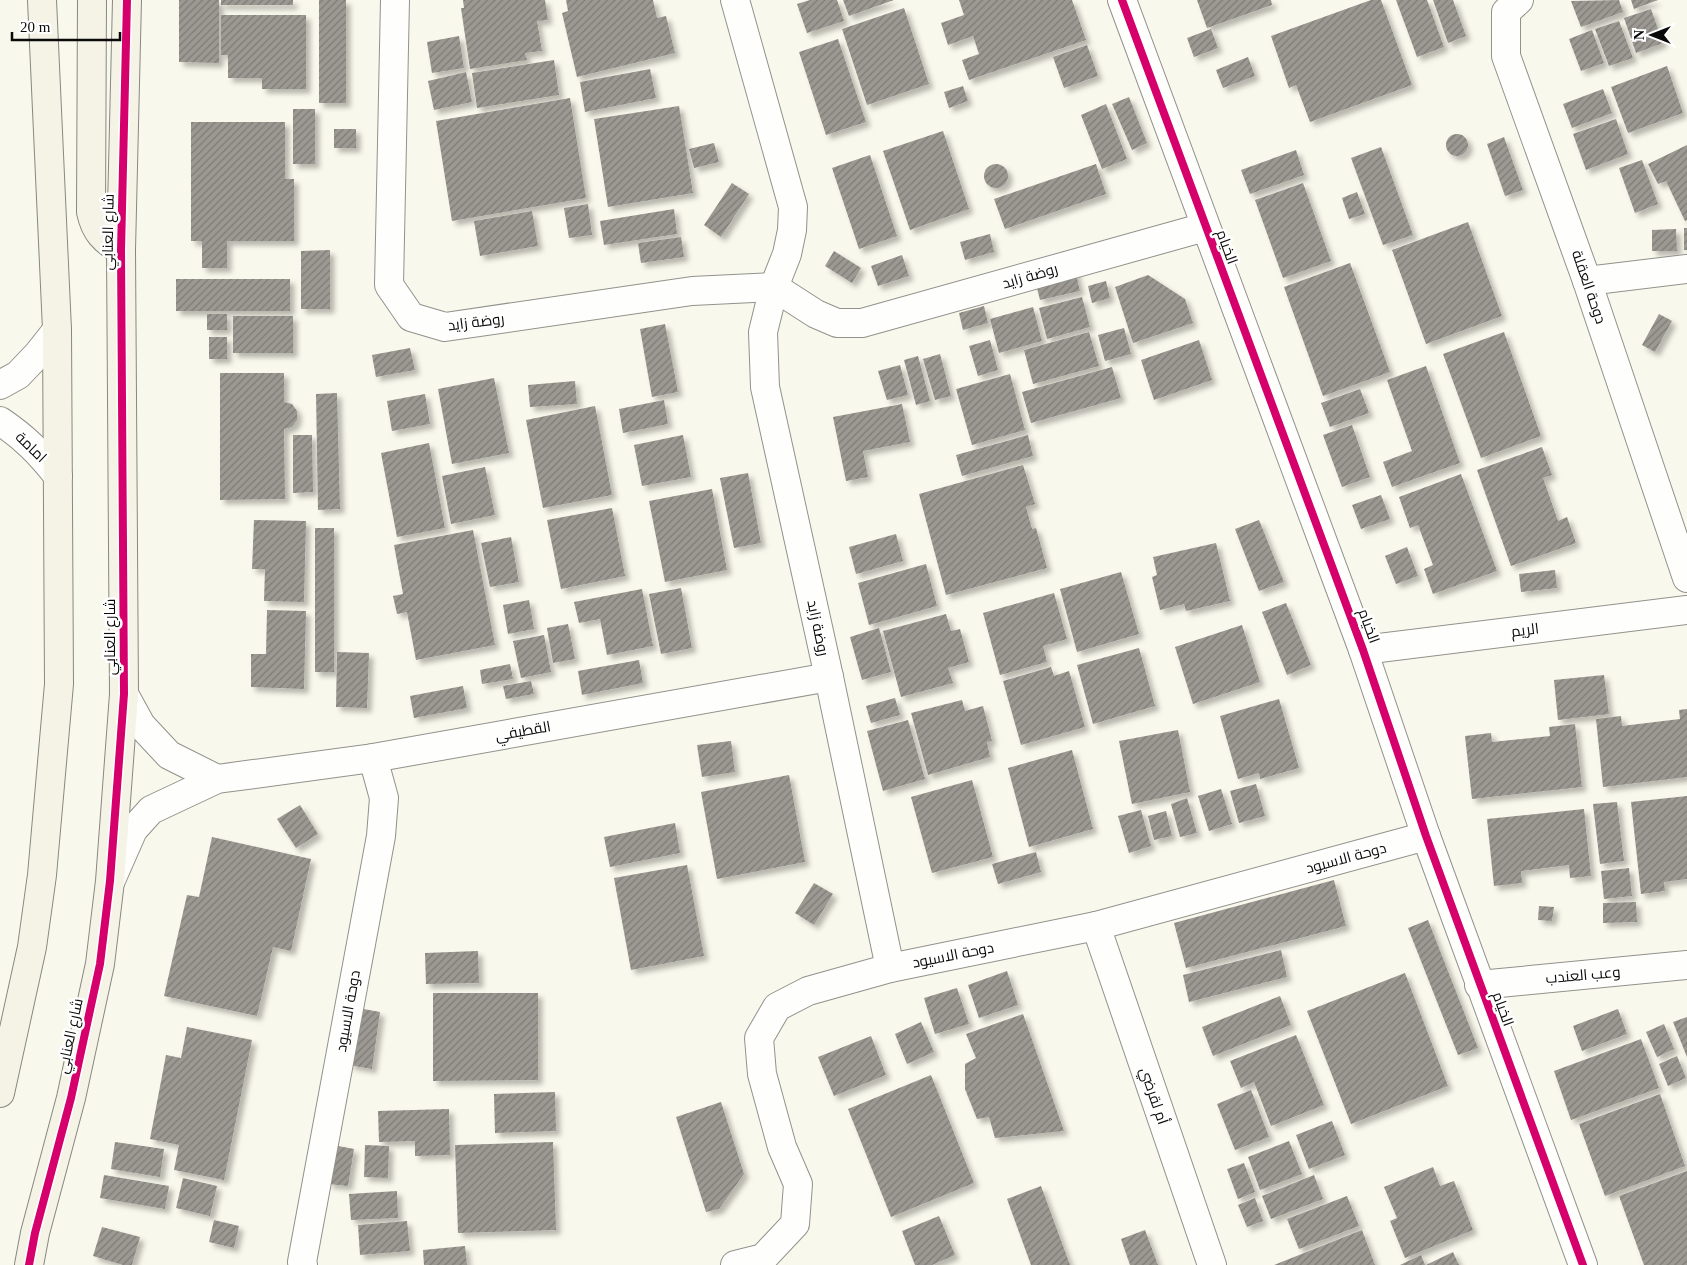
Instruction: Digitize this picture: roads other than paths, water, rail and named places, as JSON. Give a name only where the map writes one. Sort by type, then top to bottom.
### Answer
[{"type":"street","points":[[0,1093],[32,947],[42,875],[58,684],[57,330],[42,0]]},
{"type":"street","points":[[92,0],[91,212],[94,224],[100,235],[110,244],[121,250]]},
{"type":"street","name":"شارع العنابي","points":[[29,1265],[35,1233],[71,1098],[96,983],[110,881],[124,694],[121,250],[126,0]]},
{"type":"street","name":"روضة زايد","points":[[395,0],[390,285],[411,317],[444,327],[692,291],[774,287],[816,314],[837,323],[862,323],[1205,227]]},
{"type":"street","name":"روضة زايد","points":[[736,0],[793,207],[788,254],[774,287],[763,332],[765,387],[890,968]]},
{"type":"street","name":"الخيام","points":[[1122,0],[1363,650],[1479,985],[1583,1265]]},
{"type":"street","name":"دوحة العقلة","points":[[1519,0],[1506,12],[1506,56],[1587,281],[1687,578]]},
{"type":"street","points":[[1587,281],[1687,268]]},
{"type":"street","points":[[0,385],[18,376],[57,330]]},
{"type":"street","name":"امامة","points":[[0,421],[21,435],[39,452],[58,476]]},
{"type":"street","name":"الريم","points":[[1363,650],[1687,610]]},
{"type":"street","name":"القطيفي","points":[[110,881],[133,830],[151,810],[216,779],[373,758],[829,678]]},
{"type":"street","points":[[124,694],[141,725],[169,755],[216,779]]},
{"type":"street","name":"دوحة الاسيود","points":[[303,1265],[302,1262],[380,836],[384,798],[373,758]]},
{"type":"street","name":"دوحة الاسيود","points":[[735,1265],[763,1258],[795,1224],[798,1184],[782,1146],[762,1074],[759,1038],[777,1007],[808,992],[890,968],[1096,926],[1426,836]]},
{"type":"street","name":"أم لقرضي","points":[[1096,926],[1212,1265]]},
{"type":"street","name":"وعب العندب","points":[[1479,985],[1687,965]]}]
